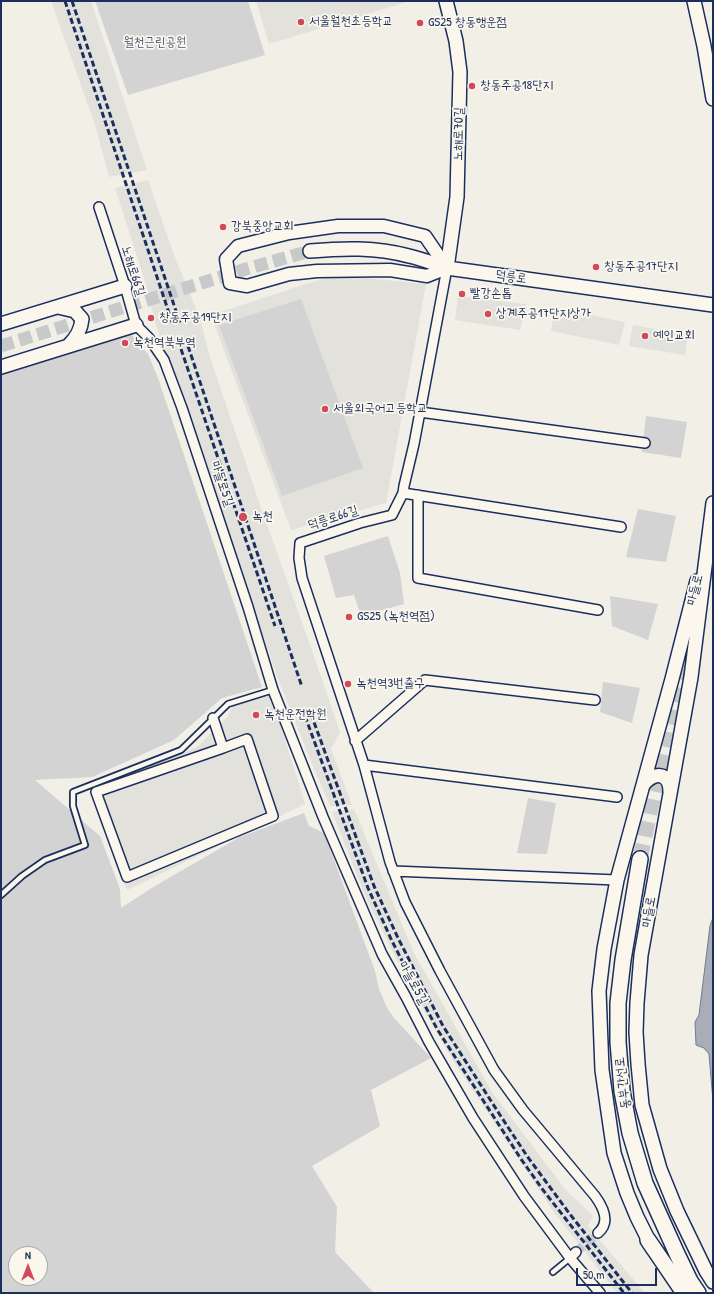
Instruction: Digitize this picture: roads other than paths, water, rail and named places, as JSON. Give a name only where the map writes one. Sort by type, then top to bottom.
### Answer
[{"type":"highway","name":"동부간선로","points":[[640,859],[623,960],[618,1003],[618,1042],[622,1091],[630,1132],[645,1183],[690,1281],[698,1293]]},
{"type":"highway","points":[[648,1240],[684,1293]]},
{"type":"main road","name":"노해로70길","points":[[446,1],[456,41],[460,72],[457,197],[447,268]]},
{"type":"main road","points":[[694,1],[704,46],[713,100]]},
{"type":"main road","name":"덕릉로","points":[[310,251],[341,248],[372,249],[409,256],[447,268],[713,305]]},
{"type":"main road","points":[[1,324],[125,286]]},
{"type":"main road","points":[[58,307],[75,311],[82,319],[81,329],[70,345]]},
{"type":"main road","points":[[1,366],[136,325]]},
{"type":"main road","name":"마들로","points":[[713,503],[692,669],[641,955],[636,1010],[638,1064],[642,1105],[660,1169],[677,1211],[713,1282]]},
{"type":"main road","name":"마들로","points":[[677,1293],[648,1240],[626,1193],[614,1153],[602,1070],[599,991],[604,949],[617,880],[672,680],[710,531]]},
{"type":"main road","points":[[643,785],[650,777],[664,777],[670,785],[670,796]]},
{"type":"street","name":"노해로66길","points":[[99,207],[136,325],[148,338]]},
{"type":"street","points":[[338,226],[384,226],[425,236],[447,268],[427,276],[390,270],[317,271],[289,274],[247,286],[230,283],[226,259],[238,246],[289,233],[338,226]]},
{"type":"street","name":"덕릉로66길","points":[[447,268],[403,493],[392,514],[300,543],[298,558],[302,578],[364,765],[393,871],[406,902],[440,971],[494,1070],[523,1110],[595,1196],[602,1207],[605,1214],[605,1223],[598,1233]]},
{"type":"street","name":"마들로5길","points":[[148,338],[164,360],[182,408],[248,607],[273,690],[323,818],[382,954],[472,1118],[524,1196],[573,1255],[600,1293]]},
{"type":"street","points":[[420,412],[645,442]]},
{"type":"street","points":[[403,493],[621,526]]},
{"type":"street","points":[[418,495],[418,578],[598,610]]},
{"type":"street","points":[[355,741],[425,680],[595,700]]},
{"type":"street","points":[[213,718],[223,748]]},
{"type":"street","points":[[247,739],[273,816],[127,877],[96,792],[223,748],[247,739]]},
{"type":"street","points":[[364,765],[616,797]]},
{"type":"street","points":[[393,871],[617,880]]},
{"type":"lane","points":[[1,895],[22,876],[45,860],[85,846],[73,806],[73,792],[181,750],[228,704],[273,690]]},
{"type":"lane","points":[[553,1272],[573,1255]]},
{"type":"tunnel","points":[[1,346],[246,269],[310,251]]},
{"type":"tunnel","points":[[640,859],[670,721],[693,629]]},
{"type":"tunnel","points":[[576,1252],[598,1233]]},
{"type":"railway","points":[[65,1],[173,325]]},
{"type":"railway","points":[[72,1],[180,323]]},
{"type":"railway","points":[[188,346],[302,687]]},
{"type":"railway","points":[[181,349],[275,626]]},
{"type":"railway","points":[[311,714],[374,886],[398,938],[443,1026],[527,1156],[569,1213],[632,1293]]},
{"type":"railway","points":[[305,716],[368,888],[392,941],[437,1029],[521,1159],[543,1190],[624,1293]]},
{"type":"place","name":"서울월천초등학교","points":[[301,22]]},
{"type":"place","name":"GS25 창동행운점","points":[[420,23]]},
{"type":"place","name":"창동주공18단지","points":[[472,86]]},
{"type":"place","name":"강북중앙교회","points":[[223,227]]},
{"type":"place","name":"창동주공17단지","points":[[596,267]]},
{"type":"place","name":"빨강손톱","points":[[462,294]]},
{"type":"place","name":"상계주공17단지상가","points":[[488,314]]},
{"type":"place","name":"창동주공19단지","points":[[151,318]]},
{"type":"place","name":"예인교회","points":[[645,336]]},
{"type":"place","name":"녹천역북부역","points":[[125,343]]},
{"type":"place","name":"서울외국어고등학교","points":[[325,409]]},
{"type":"place","name":"녹천","points":[[243,517]]},
{"type":"place","name":"GS25 (녹천역점)","points":[[349,617]]},
{"type":"place","name":"녹천역3번출구","points":[[348,684]]},
{"type":"place","name":"녹천운전학원","points":[[256,715]]},
{"type":"park label","name":"월천근린공원","points":[[155,43]]}]
